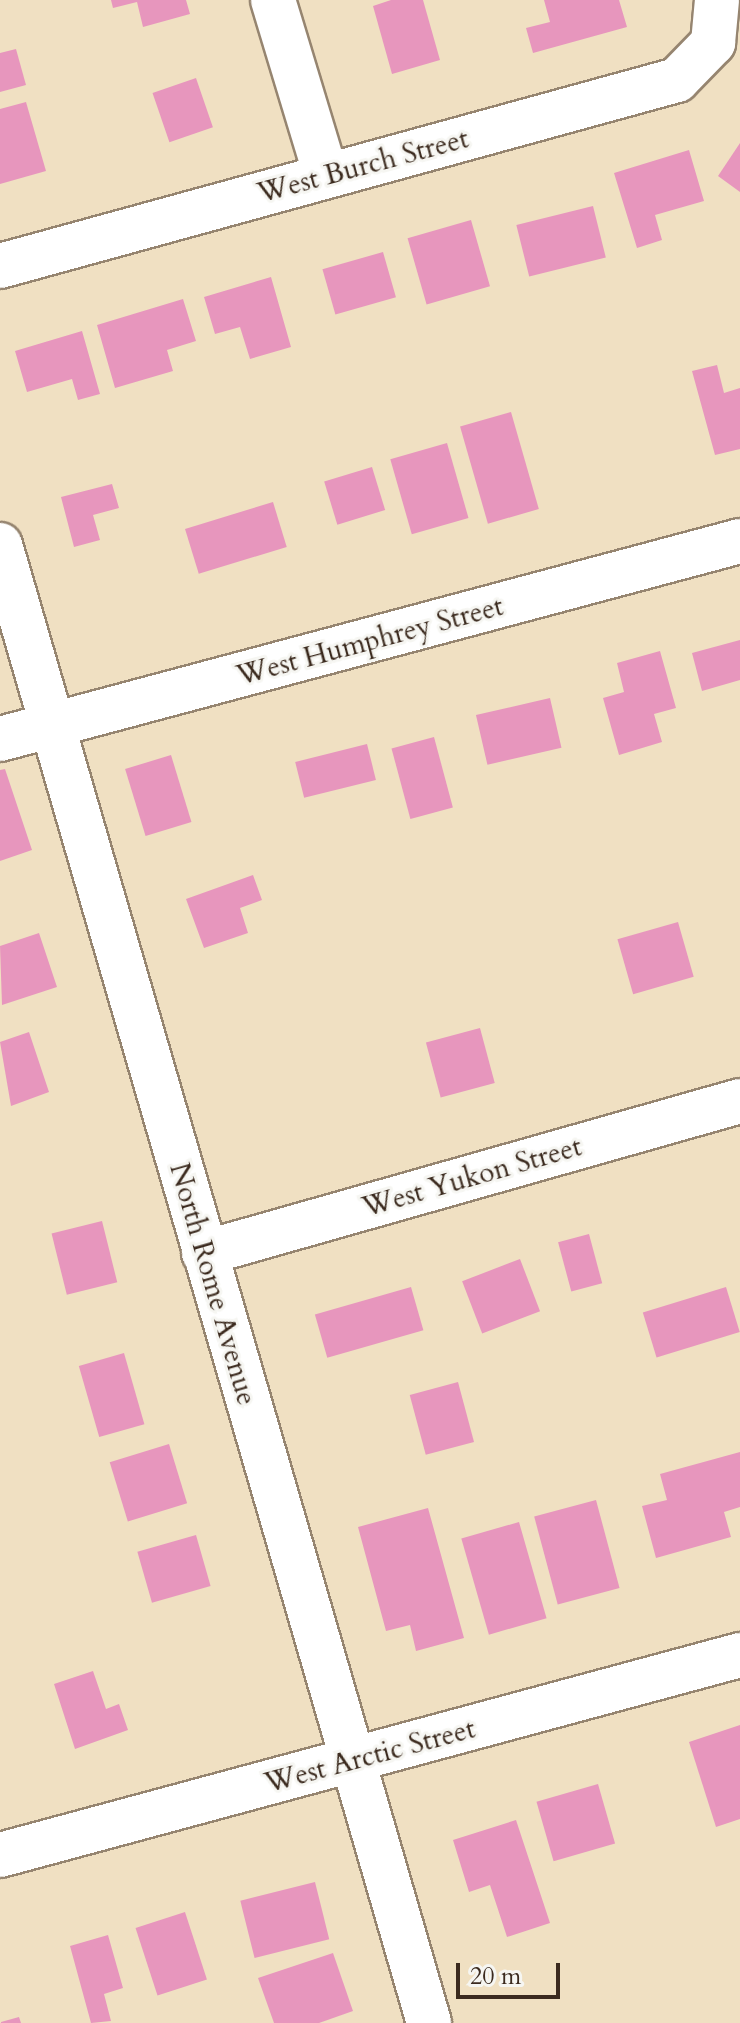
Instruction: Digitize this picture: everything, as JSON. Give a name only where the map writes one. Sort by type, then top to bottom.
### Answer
[{"type":"street","points":[[273,0],[326,176]]},
{"type":"street","name":"West Burch Street","points":[[0,266],[677,80],[713,43],[717,0]]},
{"type":"street","name":"West Humphrey Street","points":[[0,739],[740,541]]},
{"type":"street","name":"North Rome Avenue","points":[[0,545],[429,2023]]},
{"type":"street","name":"West Yukon Street","points":[[204,1253],[740,1101]]},
{"type":"street","name":"West Arctic Street","points":[[0,1855],[740,1655]]},
{"type":"building","points":[[111,0],[186,0],[190,14],[143,27],[137,2],[113,8]]},
{"type":"building","points":[[391,0],[423,0],[440,60],[392,74],[373,6]]},
{"type":"building","points":[[544,0],[619,0],[627,27],[533,53],[526,28],[550,22]]},
{"type":"building","points":[[16,49],[26,85],[0,92],[0,53]]},
{"type":"building","points":[[196,78],[213,127],[169,142],[153,93]]},
{"type":"building","points":[[26,102],[46,171],[0,184],[0,109]]},
{"type":"building","points":[[740,143],[740,192],[718,176]]},
{"type":"building","points":[[689,150],[704,201],[655,215],[662,240],[637,248],[614,173]]},
{"type":"building","points":[[593,206],[606,257],[529,277],[516,225]]},
{"type":"building","points":[[471,220],[490,286],[427,305],[408,238]]},
{"type":"building","points":[[383,252],[396,297],[335,315],[322,269]]},
{"type":"building","points":[[271,277],[291,347],[250,359],[240,327],[215,334],[204,297]]},
{"type":"building","points":[[183,299],[196,341],[167,350],[173,371],[115,388],[97,325]]},
{"type":"building","points":[[82,331],[100,394],[78,400],[72,379],[27,392],[15,351]]},
{"type":"building","points":[[717,365],[724,393],[740,388],[740,449],[715,455],[692,371]]},
{"type":"building","points":[[511,412],[539,509],[488,524],[460,427]]},
{"type":"building","points":[[447,443],[468,518],[412,534],[390,459]]},
{"type":"building","points":[[372,467],[385,510],[337,525],[324,482]]},
{"type":"building","points":[[112,484],[119,508],[93,515],[100,540],[74,547],[61,497]]},
{"type":"building","points":[[273,502],[287,547],[199,574],[185,529]]},
{"type":"building","points":[[740,640],[740,680],[702,691],[692,653]]},
{"type":"building","points":[[660,651],[676,708],[654,714],[662,742],[619,755],[603,698],[624,692],[617,663]]},
{"type":"building","points":[[550,698],[561,748],[487,765],[476,715]]},
{"type":"building","points":[[434,737],[453,808],[410,819],[391,748]]},
{"type":"building","points":[[367,744],[376,780],[304,798],[295,762]]},
{"type":"building","points":[[171,755],[191,822],[146,836],[125,769]]},
{"type":"building","points":[[5,769],[32,850],[0,861],[0,770]]},
{"type":"building","points":[[253,875],[262,900],[240,908],[248,933],[204,948],[186,899]]},
{"type":"building","points":[[678,922],[694,977],[633,994],[617,939]]},
{"type":"building","points":[[39,933],[57,987],[2,1005],[0,946]]},
{"type":"building","points":[[480,1028],[495,1083],[441,1098],[426,1042]]},
{"type":"building","points":[[29,1032],[49,1092],[11,1106],[0,1042]]},
{"type":"building","points":[[102,1221],[117,1282],[67,1295],[52,1234]]},
{"type":"building","points":[[589,1234],[602,1283],[571,1292],[558,1242]]},
{"type":"building","points":[[520,1259],[540,1311],[482,1333],[462,1281]]},
{"type":"building","points":[[411,1287],[423,1330],[327,1358],[315,1315]]},
{"type":"building","points":[[726,1287],[740,1332],[657,1357],[643,1312]]},
{"type":"building","points":[[124,1353],[144,1424],[99,1437],[79,1366]]},
{"type":"building","points":[[458,1382],[474,1442],[426,1455],[410,1395]]},
{"type":"building","points":[[169,1444],[187,1503],[128,1521],[110,1462]]},
{"type":"building","points":[[740,1452],[740,1507],[724,1512],[731,1537],[656,1558],[642,1506],[667,1500],[660,1474]]},
{"type":"building","points":[[596,1500],[620,1588],[558,1604],[534,1517]]},
{"type":"building","points":[[428,1508],[464,1638],[416,1651],[410,1625],[386,1631],[358,1527]]},
{"type":"building","points":[[519,1522],[547,1618],[489,1635],[461,1539]]},
{"type":"building","points":[[196,1535],[211,1586],[152,1603],[137,1552]]},
{"type":"building","points":[[93,1671],[106,1709],[119,1704],[128,1730],[75,1749],[54,1684]]},
{"type":"building","points":[[740,1725],[740,1819],[716,1827],[689,1742]]},
{"type":"building","points":[[598,1784],[615,1844],[554,1861],[536,1802]]},
{"type":"building","points":[[516,1820],[550,1923],[507,1937],[490,1885],[469,1892],[453,1840]]},
{"type":"building","points":[[315,1882],[329,1939],[255,1958],[240,1901]]},
{"type":"building","points":[[185,1912],[207,1980],[157,1996],[136,1928]]},
{"type":"building","points":[[108,1935],[123,1988],[104,1994],[111,2021],[91,2023],[70,1946]]},
{"type":"building","points":[[333,1953],[353,2011],[319,2023],[274,2023],[258,1978]]},
{"type":"building","points":[[19,2017],[21,2023],[1,2023],[1,2022]]}]
